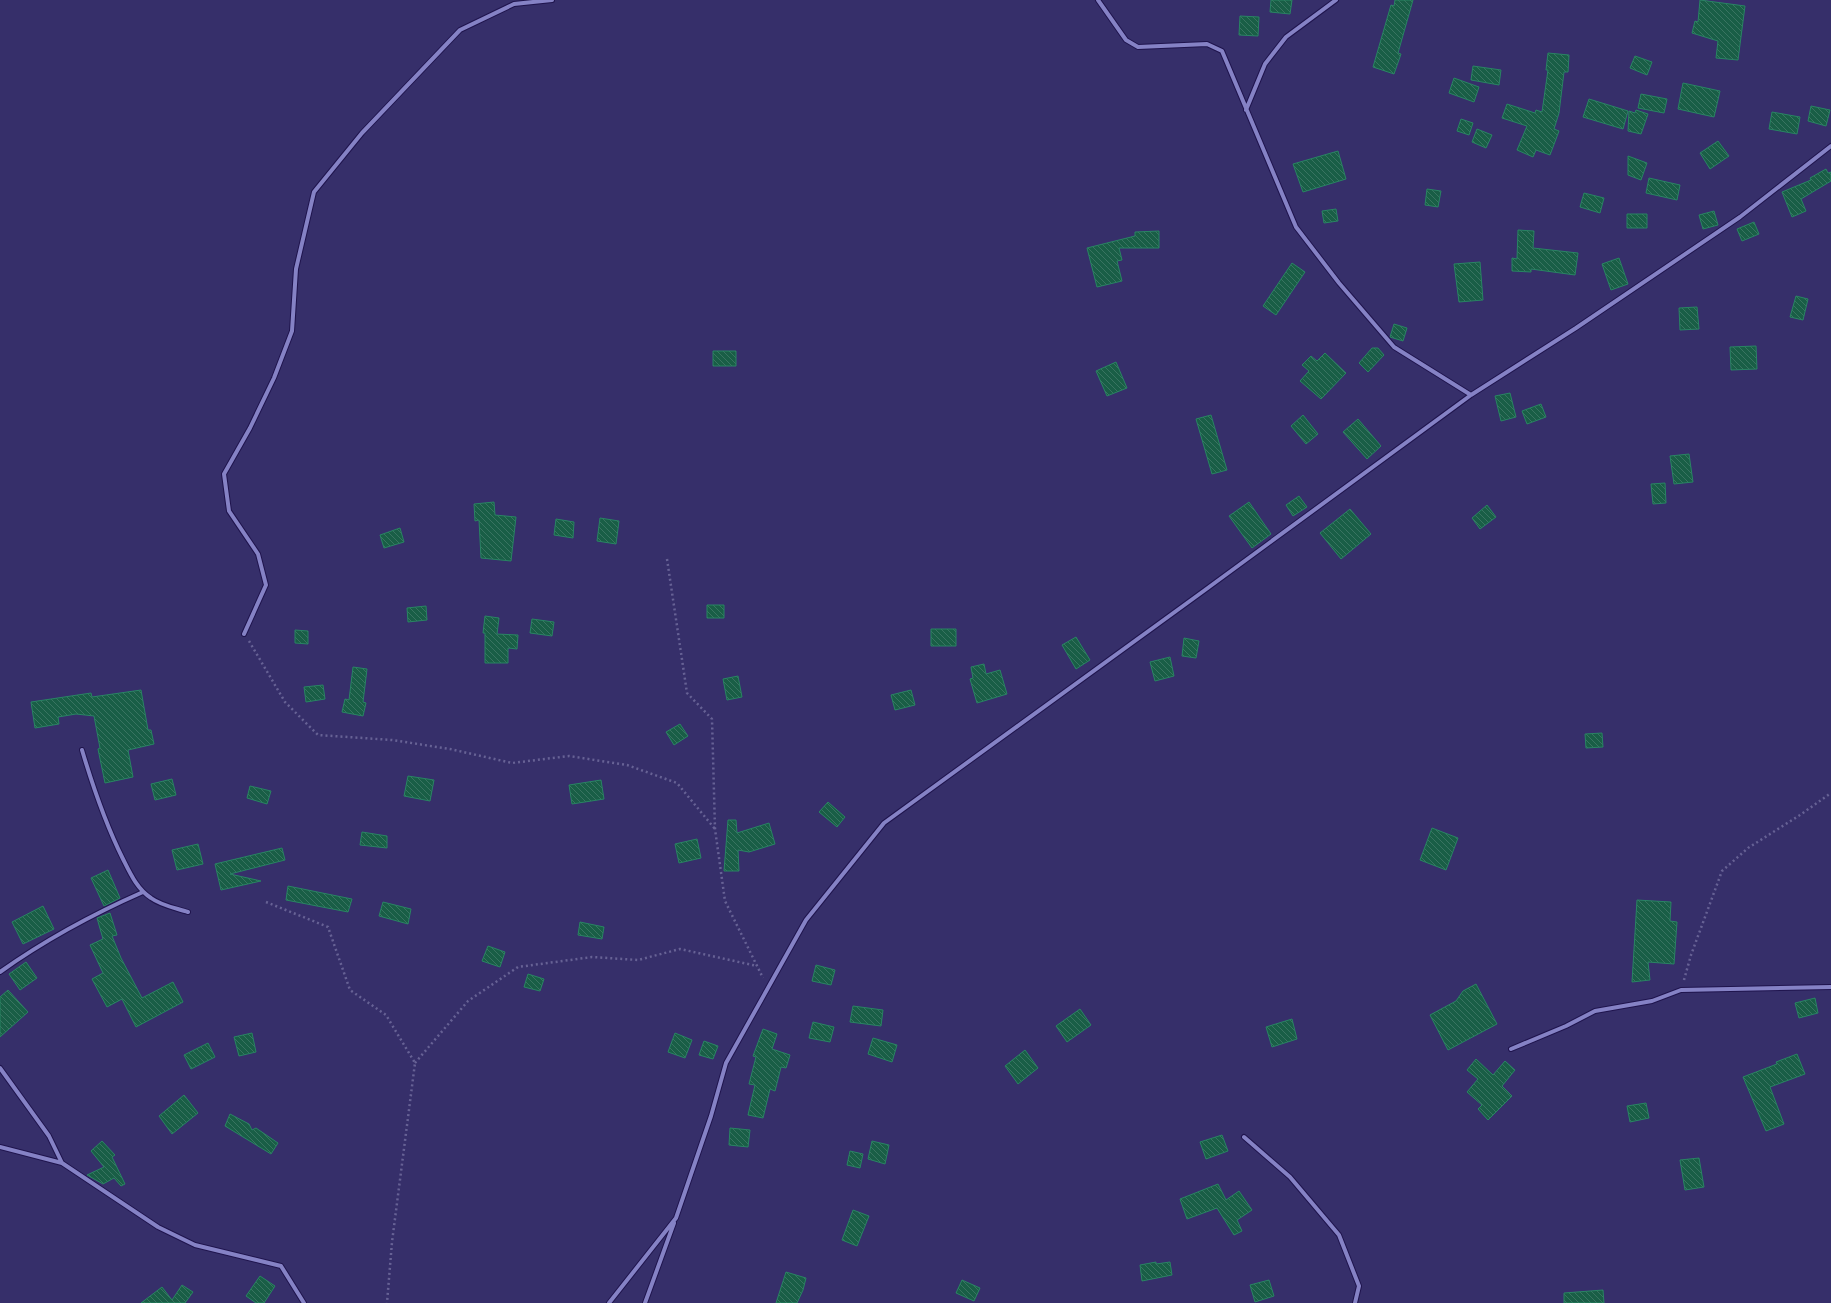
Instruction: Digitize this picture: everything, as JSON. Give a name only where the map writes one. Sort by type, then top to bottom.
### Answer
[{"type":"street","points":[[244,634],[266,585],[258,554],[229,511],[224,474],[250,428],[270,385],[292,331],[296,269],[314,192],[362,133],[460,30],[514,4],[552,0]]},
{"type":"street","points":[[1098,0],[1126,40],[1138,47],[1207,44],[1222,51],[1296,227],[1339,283],[1394,346],[1471,394]]},
{"type":"street","points":[[1246,110],[1265,64],[1286,37],[1336,0]]},
{"type":"street","points":[[645,1303],[711,1116],[726,1063],[769,989],[806,920],[884,823],[1205,590],[1471,394],[1576,328],[1740,217],[1831,146]]},
{"type":"street","points":[[82,750],[97,801],[111,835],[132,877],[143,892],[152,899],[166,906],[188,912]]},
{"type":"street","points":[[0,972],[34,948],[101,911],[143,892]]},
{"type":"street","points":[[1511,1049],[1566,1026],[1596,1011],[1652,1002],[1681,990],[1831,987]]},
{"type":"street","points":[[0,1068],[50,1136],[62,1163]]},
{"type":"street","points":[[1244,1137],[1290,1177],[1340,1235],[1359,1286],[1355,1303]]},
{"type":"street","points":[[0,1147],[62,1163],[158,1227],[195,1245],[281,1266],[304,1303]]},
{"type":"street","points":[[609,1303],[676,1218]]},
{"type":"path","points":[[667,559],[687,693],[712,719],[715,829],[725,901],[769,989]]},
{"type":"path","points":[[244,634],[285,702],[318,734],[392,740],[450,749],[512,763],[569,756],[627,765],[677,782],[715,829]]},
{"type":"path","points":[[1681,990],[1691,956],[1722,871],[1748,848],[1800,816],[1831,793]]},
{"type":"path","points":[[266,902],[328,927],[350,990],[386,1015],[415,1062]]},
{"type":"path","points":[[387,1303],[392,1242],[415,1062],[468,1001],[518,967],[592,957],[638,960],[680,949],[758,966]]},
{"type":"building","points":[[1271,0],[1292,0],[1290,14],[1270,12]]},
{"type":"building","points":[[1395,0],[1413,0],[1398,53],[1401,54],[1394,74],[1373,67],[1391,5],[1394,6]]},
{"type":"building","points":[[1700,0],[1745,6],[1738,60],[1716,58],[1718,41],[1692,33],[1695,21],[1698,22]]},
{"type":"building","points":[[1240,16],[1259,17],[1258,36],[1239,35]]},
{"type":"building","points":[[1548,53],[1569,55],[1568,72],[1564,72],[1559,113],[1554,129],[1559,131],[1550,155],[1536,150],[1533,157],[1517,150],[1527,126],[1502,118],[1507,104],[1535,113],[1536,110],[1542,112],[1548,70],[1546,70]]},
{"type":"building","points":[[1635,56],[1652,62],[1647,75],[1630,68]]},
{"type":"building","points":[[1473,66],[1501,70],[1499,85],[1471,80]]},
{"type":"building","points":[[1454,78],[1479,87],[1474,102],[1449,93]]},
{"type":"building","points":[[1683,83],[1720,91],[1714,117],[1678,109]]},
{"type":"building","points":[[1641,94],[1667,99],[1664,113],[1638,108]]},
{"type":"building","points":[[1589,99],[1628,111],[1623,129],[1583,117]]},
{"type":"building","points":[[1811,106],[1830,110],[1826,126],[1808,121]]},
{"type":"building","points":[[1636,110],[1648,114],[1641,134],[1628,131],[1629,111],[1635,113]]},
{"type":"building","points":[[1772,112],[1800,117],[1797,134],[1769,129]]},
{"type":"building","points":[[1461,119],[1473,123],[1469,135],[1457,131]]},
{"type":"building","points":[[1477,129],[1492,135],[1486,148],[1472,142]]},
{"type":"building","points":[[1718,141],[1729,156],[1710,169],[1700,153]]},
{"type":"building","points":[[1338,151],[1346,179],[1303,192],[1293,164]]},
{"type":"building","points":[[1628,156],[1647,163],[1641,180],[1628,175]]},
{"type":"building","points":[[1826,169],[1828,173],[1831,172],[1831,181],[1801,199],[1806,211],[1792,217],[1782,192],[1811,180],[1810,178]]},
{"type":"building","points":[[1649,178],[1680,185],[1677,200],[1646,193]]},
{"type":"building","points":[[1427,189],[1441,191],[1438,207],[1425,205]]},
{"type":"building","points":[[1584,193],[1604,198],[1600,213],[1580,207]]},
{"type":"building","points":[[1336,209],[1338,221],[1324,223],[1322,211]]},
{"type":"building","points":[[1714,211],[1718,225],[1703,229],[1699,215]]},
{"type":"building","points":[[1627,214],[1647,214],[1647,228],[1627,228]]},
{"type":"building","points":[[1754,222],[1759,234],[1742,241],[1737,229]]},
{"type":"building","points":[[1518,230],[1534,231],[1533,248],[1578,253],[1575,275],[1531,269],[1531,272],[1512,271],[1512,258],[1517,259]]},
{"type":"building","points":[[1159,231],[1159,248],[1119,248],[1122,260],[1117,261],[1122,281],[1097,287],[1087,248],[1135,236],[1135,232]]},
{"type":"building","points":[[1619,258],[1628,284],[1611,290],[1602,264]]},
{"type":"building","points":[[1480,262],[1483,300],[1459,302],[1454,264]]},
{"type":"building","points":[[1292,263],[1305,272],[1276,315],[1263,306]]},
{"type":"building","points":[[1796,296],[1808,299],[1803,320],[1790,317]]},
{"type":"building","points":[[1697,307],[1699,329],[1680,330],[1679,308]]},
{"type":"building","points":[[1394,324],[1407,328],[1403,341],[1390,337]]},
{"type":"building","points":[[1756,346],[1757,369],[1731,370],[1730,347]]},
{"type":"building","points":[[1372,348],[1378,348],[1384,355],[1368,372],[1359,363]]},
{"type":"building","points":[[713,351],[736,351],[736,366],[713,366]]},
{"type":"building","points":[[1325,353],[1346,373],[1321,399],[1300,381],[1309,371],[1302,365],[1311,356],[1317,361]]},
{"type":"building","points":[[1116,362],[1127,388],[1107,396],[1096,371]]},
{"type":"building","points":[[1510,393],[1516,417],[1501,421],[1495,396]]},
{"type":"building","points":[[1541,404],[1546,417],[1527,424],[1522,411]]},
{"type":"building","points":[[1211,415],[1227,470],[1212,474],[1196,419]]},
{"type":"building","points":[[1303,415],[1318,434],[1306,444],[1291,426]]},
{"type":"building","points":[[1358,419],[1381,446],[1367,459],[1343,432]]},
{"type":"building","points":[[1689,454],[1693,482],[1674,484],[1670,456]]},
{"type":"building","points":[[1665,483],[1666,503],[1653,504],[1651,484]]},
{"type":"building","points":[[1299,496],[1307,507],[1293,516],[1286,505]]},
{"type":"building","points":[[494,502],[495,515],[516,517],[511,561],[481,558],[479,520],[475,521],[474,504]]},
{"type":"building","points":[[1249,502],[1271,534],[1252,548],[1229,516]]},
{"type":"building","points":[[1487,505],[1496,517],[1480,529],[1472,518]]},
{"type":"building","points":[[1350,509],[1371,534],[1341,559],[1320,533]]},
{"type":"building","points":[[600,518],[619,521],[616,544],[597,541]]},
{"type":"building","points":[[556,519],[574,522],[573,538],[554,535]]},
{"type":"building","points":[[400,528],[404,542],[384,548],[380,535]]},
{"type":"building","points":[[707,605],[724,605],[724,618],[707,618]]},
{"type":"building","points":[[426,606],[427,620],[408,622],[407,608]]},
{"type":"building","points":[[485,616],[499,618],[497,634],[518,635],[517,649],[508,648],[508,663],[485,663],[485,633],[483,633]]},
{"type":"building","points":[[532,619],[554,622],[552,636],[530,633]]},
{"type":"building","points":[[931,629],[956,629],[956,646],[931,646]]},
{"type":"building","points":[[295,630],[308,631],[308,644],[295,643]]},
{"type":"building","points":[[1076,637],[1090,660],[1076,669],[1062,645]]},
{"type":"building","points":[[1184,638],[1199,641],[1196,658],[1182,656]]},
{"type":"building","points":[[1170,657],[1174,676],[1155,681],[1150,662]]},
{"type":"building","points":[[984,664],[986,674],[1000,670],[1007,694],[977,703],[970,679],[973,678],[971,667]]},
{"type":"building","points":[[353,667],[367,669],[363,702],[366,703],[363,716],[342,712],[345,699],[349,700]]},
{"type":"building","points":[[738,676],[742,697],[727,700],[723,679]]},
{"type":"building","points":[[323,685],[325,699],[306,702],[304,687]]},
{"type":"building","points":[[141,690],[148,730],[151,730],[154,744],[128,750],[133,777],[105,783],[98,749],[100,748],[94,716],[76,714],[58,717],[59,724],[35,728],[31,702],[91,693],[92,697]]},
{"type":"building","points":[[911,690],[915,705],[895,710],[891,695]]},
{"type":"building","points":[[680,724],[688,736],[674,745],[666,732]]},
{"type":"building","points":[[1602,733],[1603,747],[1586,748],[1585,734]]},
{"type":"building","points":[[408,776],[434,780],[430,801],[404,796]]},
{"type":"building","points":[[172,779],[176,795],[155,800],[151,784]]},
{"type":"building","points":[[601,780],[604,799],[572,804],[569,785]]},
{"type":"building","points":[[250,786],[271,791],[267,804],[247,798]]},
{"type":"building","points":[[828,802],[845,817],[837,827],[819,812]]},
{"type":"building","points":[[728,820],[736,820],[737,833],[769,823],[775,844],[749,852],[738,850],[739,871],[724,871]]},
{"type":"building","points":[[1432,828],[1458,838],[1446,870],[1420,860]]},
{"type":"building","points":[[362,832],[387,836],[387,848],[360,845]]},
{"type":"building","points":[[697,839],[701,858],[679,863],[675,844]]},
{"type":"building","points":[[198,844],[203,864],[177,870],[172,850]]},
{"type":"building","points":[[282,848],[285,860],[230,874],[261,881],[221,890],[215,864]]},
{"type":"building","points":[[108,870],[120,898],[104,906],[91,878]]},
{"type":"building","points":[[288,886],[352,899],[348,912],[286,900]]},
{"type":"building","points":[[1637,900],[1671,902],[1670,921],[1677,922],[1674,964],[1648,962],[1650,980],[1632,982]]},
{"type":"building","points":[[383,902],[411,909],[408,924],[379,916]]},
{"type":"building","points":[[43,906],[54,929],[23,944],[12,922]]},
{"type":"building","points":[[110,913],[117,935],[112,936],[121,958],[142,998],[173,982],[183,1002],[136,1027],[122,999],[107,1007],[92,979],[103,973],[90,945],[103,939],[97,918]]},
{"type":"building","points":[[580,922],[604,927],[602,939],[578,935]]},
{"type":"building","points":[[488,946],[505,952],[500,967],[482,961]]},
{"type":"building","points":[[26,962],[37,978],[20,990],[9,974]]},
{"type":"building","points":[[816,965],[835,970],[831,985],[812,981]]},
{"type":"building","points":[[528,974],[544,979],[540,991],[524,987]]},
{"type":"building","points":[[1476,984],[1497,1024],[1448,1050],[1430,1015],[1456,1001],[1463,991]]},
{"type":"building","points":[[8,990],[28,1012],[0,1037],[0,997]]},
{"type":"building","points":[[1815,998],[1818,1013],[1799,1018],[1795,1003]]},
{"type":"building","points":[[853,1006],[883,1010],[881,1026],[850,1022]]},
{"type":"building","points":[[1080,1009],[1091,1025],[1067,1042],[1056,1026]]},
{"type":"building","points":[[1292,1019],[1297,1039],[1272,1047],[1266,1027]]},
{"type":"building","points":[[813,1022],[834,1027],[830,1042],[809,1038]]},
{"type":"building","points":[[763,1029],[777,1034],[772,1049],[790,1055],[786,1068],[781,1067],[775,1091],[770,1089],[763,1118],[748,1115],[755,1085],[749,1084],[756,1057],[753,1056]]},
{"type":"building","points":[[252,1033],[256,1052],[239,1056],[234,1037]]},
{"type":"building","points":[[675,1033],[692,1040],[685,1058],[668,1052]]},
{"type":"building","points":[[873,1038],[897,1045],[892,1062],[868,1054]]},
{"type":"building","points":[[704,1041],[718,1046],[713,1059],[699,1055]]},
{"type":"building","points":[[208,1043],[215,1057],[191,1069],[184,1055]]},
{"type":"building","points":[[1025,1050],[1038,1068],[1018,1084],[1005,1066]]},
{"type":"building","points":[[1797,1054],[1805,1074],[1770,1087],[1784,1124],[1766,1131],[1743,1077],[1777,1064],[1776,1062]]},
{"type":"building","points":[[1476,1059],[1493,1075],[1505,1061],[1515,1070],[1502,1086],[1512,1096],[1488,1120],[1478,1109],[1482,1105],[1467,1092],[1478,1079],[1467,1070]]},
{"type":"building","points":[[184,1095],[198,1113],[172,1134],[159,1116]]},
{"type":"building","points":[[1646,1103],[1649,1118],[1630,1122],[1627,1106]]},
{"type":"building","points":[[230,1114],[249,1124],[252,1130],[256,1128],[278,1143],[271,1154],[225,1126]]},
{"type":"building","points":[[730,1128],[750,1130],[748,1147],[729,1145]]},
{"type":"building","points":[[1222,1135],[1228,1151],[1206,1159],[1200,1142]]},
{"type":"building","points":[[102,1141],[115,1155],[112,1157],[125,1184],[121,1186],[114,1178],[103,1184],[87,1175],[104,1167],[91,1151]]},
{"type":"building","points":[[872,1141],[889,1145],[885,1164],[868,1159]]},
{"type":"building","points":[[850,1151],[863,1154],[860,1168],[847,1165]]},
{"type":"building","points":[[1699,1158],[1704,1187],[1685,1190],[1680,1160]]},
{"type":"building","points":[[1218,1184],[1226,1200],[1239,1191],[1252,1210],[1237,1220],[1242,1231],[1234,1235],[1217,1208],[1187,1219],[1180,1199]]},
{"type":"building","points":[[853,1210],[869,1216],[857,1246],[842,1240]]},
{"type":"building","points":[[1156,1262],[1156,1264],[1170,1262],[1172,1275],[1142,1281],[1140,1265]]},
{"type":"building","points":[[786,1272],[806,1278],[803,1290],[797,1303],[776,1303]]},
{"type":"building","points":[[260,1276],[275,1286],[264,1303],[256,1303],[246,1296]]},
{"type":"building","points":[[962,1280],[980,1288],[974,1301],[956,1293]]},
{"type":"building","points":[[1269,1280],[1274,1296],[1255,1302],[1250,1285]]},
{"type":"building","points":[[182,1285],[193,1292],[185,1303],[141,1303],[162,1287],[172,1300]]},
{"type":"building","points":[[1603,1290],[1604,1303],[1564,1303],[1564,1293]]}]
